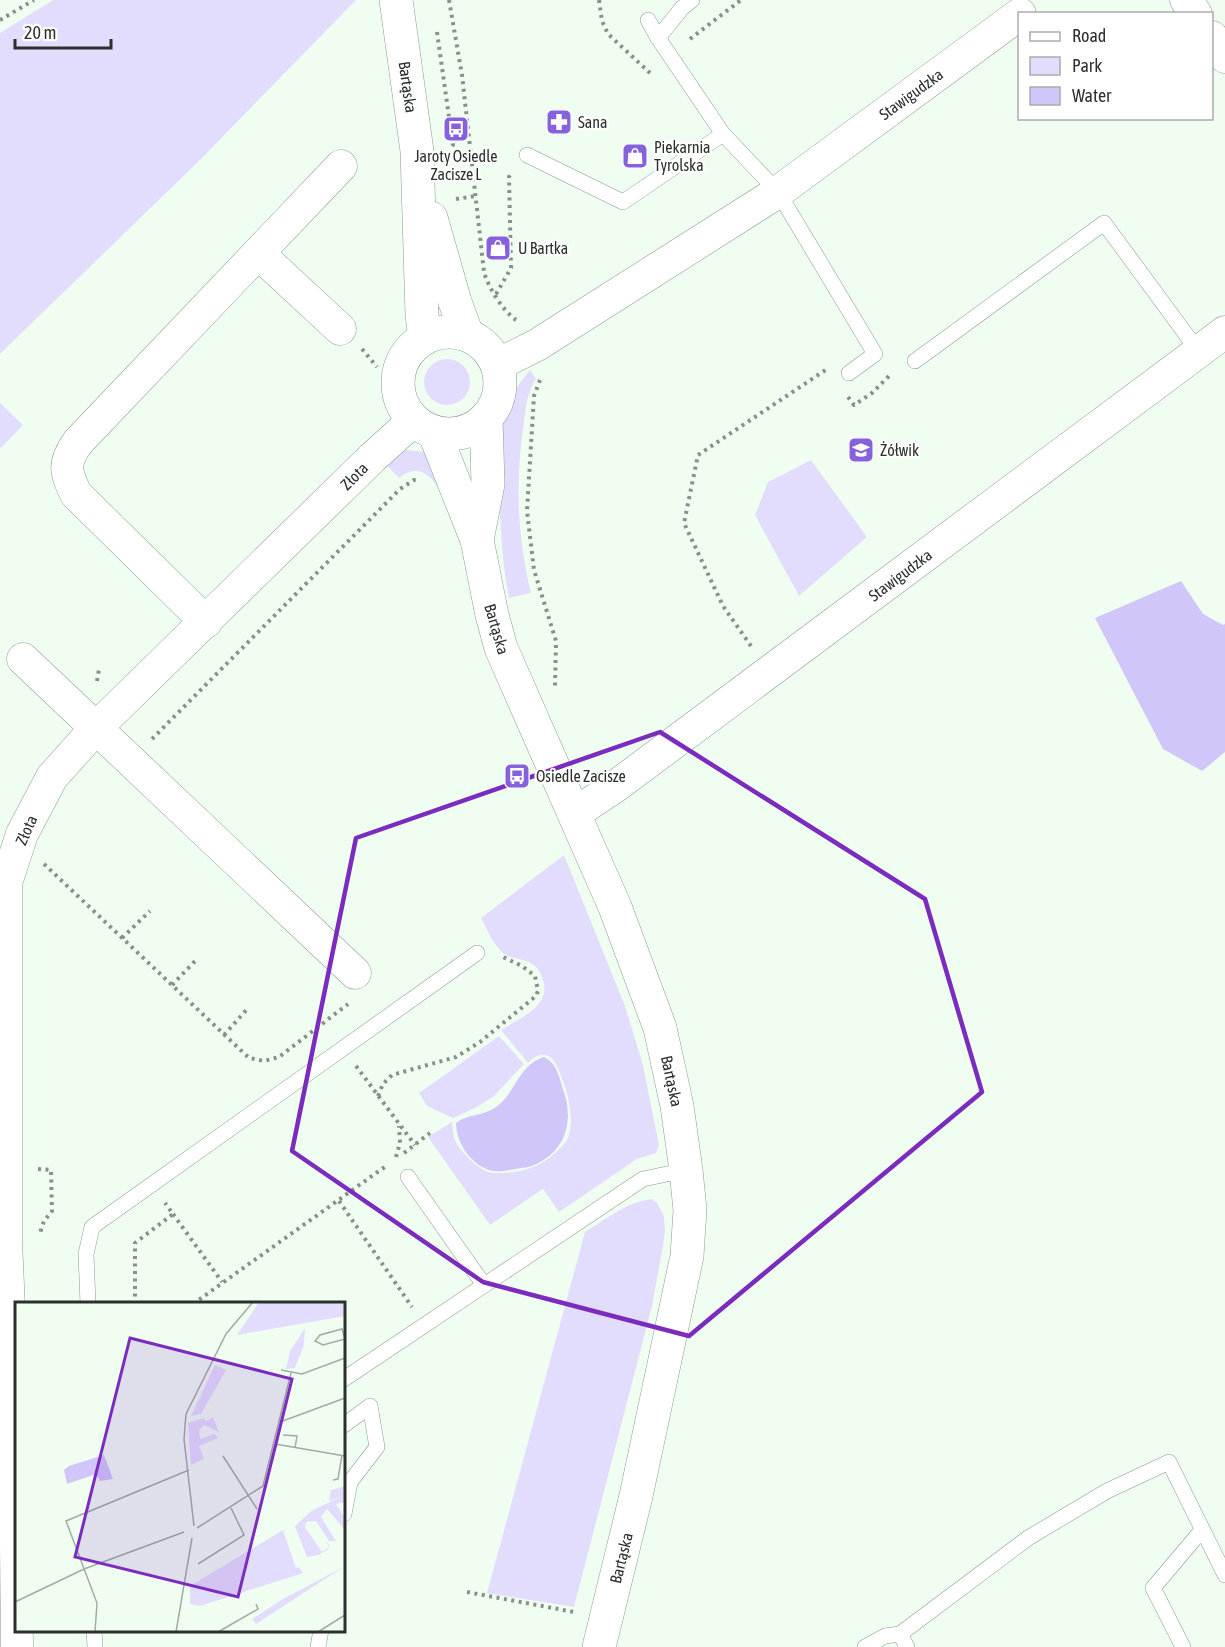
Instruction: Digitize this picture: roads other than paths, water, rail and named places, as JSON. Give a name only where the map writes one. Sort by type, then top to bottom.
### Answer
[{"type":"street","name":"Bartąska","points":[[396,0],[417,151],[422,315],[425,338],[409,352],[403,361],[398,382],[402,403],[424,426],[477,540],[501,648],[615,907],[660,1028],[678,1106],[686,1170],[690,1210],[687,1256],[636,1496],[599,1647]]},
{"type":"street","name":"Stawigudzka","points":[[1023,12],[1039,0]]},
{"type":"street","name":"Stawigudzka","points":[[497,365],[537,345],[778,192],[1018,15]]},
{"type":"street","points":[[1213,39],[1225,57]]},
{"type":"street","points":[[206,622],[76,494],[68,477],[68,456],[78,442],[341,166]]},
{"type":"street","name":"Bartąska","points":[[418,173],[455,302],[467,335]]},
{"type":"street","points":[[258,253],[340,329]]},
{"type":"street","points":[[425,338],[446,332],[467,335],[480,342],[497,365]]},
{"type":"street","name":"Stawigudzka","points":[[574,814],[616,786],[769,673],[1225,332]]},
{"type":"street","name":"Bartąska","points":[[477,540],[488,484],[486,418],[498,398],[500,376],[497,365]]},
{"type":"street","points":[[424,426],[448,434],[475,427],[486,418]]},
{"type":"street","name":"Złota","points":[[15,1444],[4,1315],[6,884],[11,839],[52,777],[97,727],[364,466],[424,426]]},
{"type":"street","points":[[23,659],[355,973]]},
{"type":"street","name":"Złota","points":[[17,1632],[17,1647]]},
{"type":"lane","points":[[658,38],[682,8],[692,0]]},
{"type":"lane","points":[[648,20],[723,134],[778,192],[875,354],[842,375]]},
{"type":"lane","points":[[528,155],[623,202],[723,134]]},
{"type":"lane","points":[[915,361],[1104,223],[1199,352]]},
{"type":"lane","points":[[88,1302],[86,1254],[92,1227],[477,953]]},
{"type":"lane","points":[[345,1378],[643,1179],[686,1170]]},
{"type":"lane","points":[[408,1177],[484,1285]]},
{"type":"lane","points":[[345,1424],[370,1406],[377,1447],[350,1482],[345,1509]]},
{"type":"lane","points":[[864,1647],[885,1636],[904,1640],[1028,1538],[1107,1491],[1169,1462],[1225,1575]]},
{"type":"lane","points":[[1183,1647],[1153,1588],[1202,1530]]},
{"type":"lane","points":[[94,1632],[95,1647]]},
{"type":"lane","points":[[318,1647],[321,1632]]},
{"type":"water","points":[[1181,581],[1203,614],[1225,624],[1225,752],[1202,771],[1163,749],[1095,618]]},
{"type":"water","points":[[544,1057],[552,1063],[557,1072],[567,1103],[567,1125],[560,1144],[545,1159],[532,1166],[499,1171],[485,1169],[472,1159],[462,1146],[456,1123],[496,1107],[503,1101],[528,1066]]},
{"type":"place","name":"Sana","points":[[559,122]]},
{"type":"place","name":"Jaroty Osiedle Zacisze L","points":[[456,129]]},
{"type":"place","name":"Piekarnia Tyrolska","points":[[635,156]]},
{"type":"place","name":"U Bartka","points":[[498,248]]},
{"type":"place","name":"Żółwik","points":[[861,450]]},
{"type":"place","name":"Osiedle Zacisze","points":[[517,776]]}]
